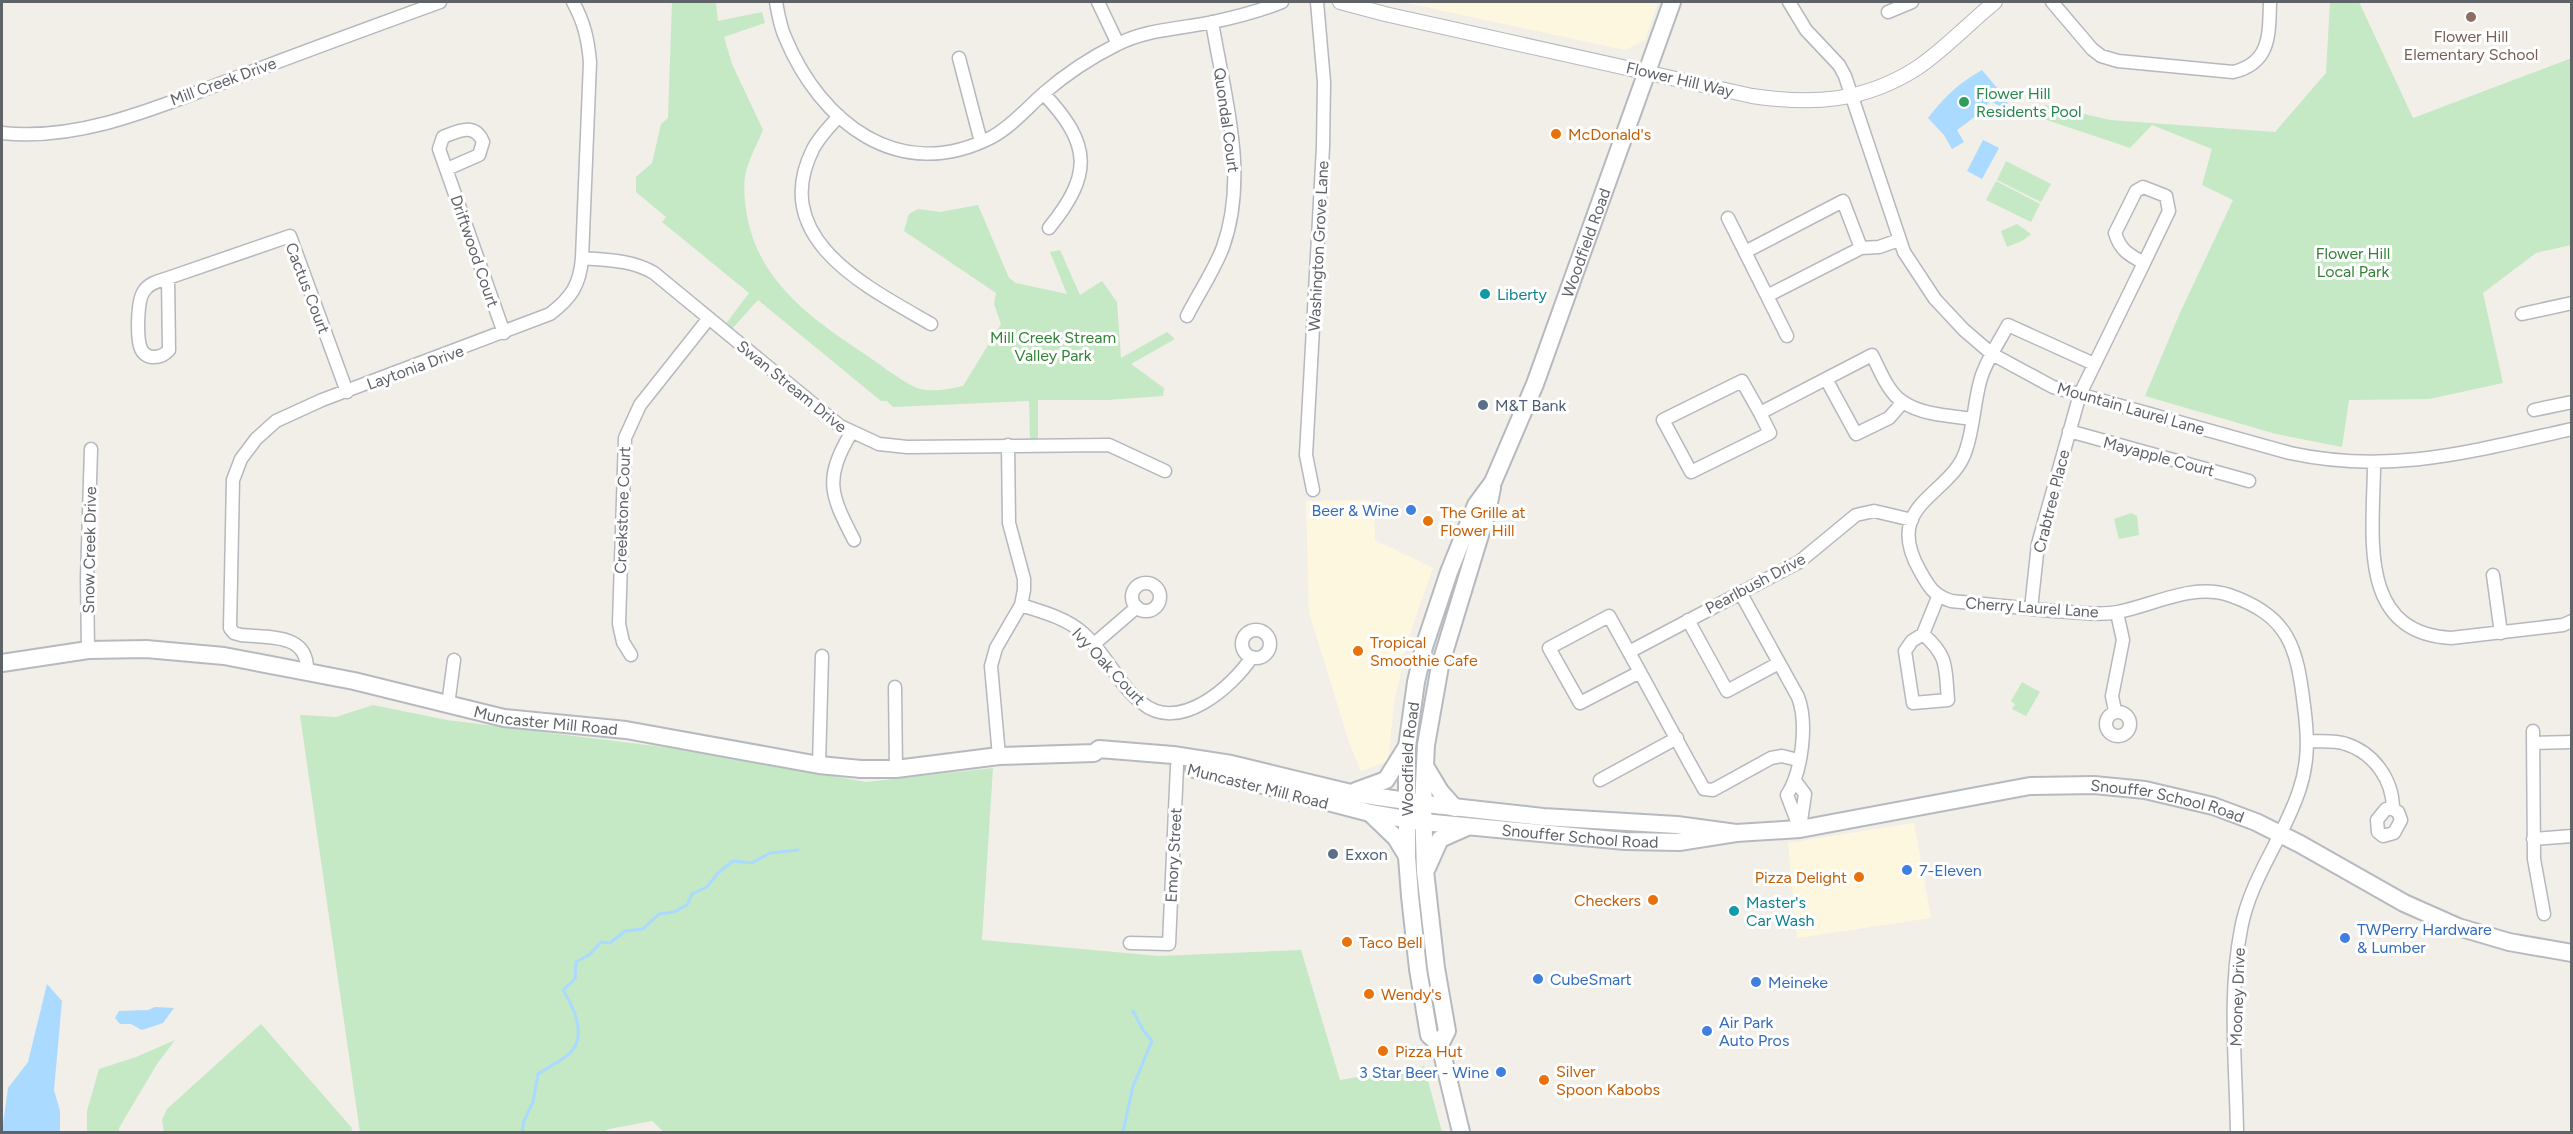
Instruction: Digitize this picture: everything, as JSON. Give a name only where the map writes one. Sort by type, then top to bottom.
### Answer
[{"type":"main road","name":"Woodfield Road","points":[[1415,803],[1425,766],[1440,666],[1487,512],[1493,482],[1535,384],[1672,2]]},
{"type":"main road","name":"Woodfield Road","points":[[1440,1045],[1447,1031],[1436,969],[1425,871],[1415,820],[1415,803],[1407,747],[1416,682],[1435,613],[1476,505],[1493,482]]},
{"type":"main road","name":"Muncaster Mill Road","points":[[2,663],[88,650],[146,649],[224,656],[307,672],[504,718],[626,730],[819,765],[861,769],[896,769],[999,756],[1094,753],[1099,749],[1231,764],[1351,793],[1415,803]]},
{"type":"main road","points":[[1351,793],[1386,780],[1407,747]]},
{"type":"main road","name":"Muncaster Mill Road","points":[[1094,753],[1096,758],[1177,766],[1228,776],[1370,813],[1415,820]]},
{"type":"main road","points":[[1425,766],[1440,791],[1455,808]]},
{"type":"main road","name":"Snouffer School Road","points":[[1415,820],[1625,842],[1679,843],[1736,833],[1800,829],[2005,789],[2065,784],[2123,787],[2165,793],[2234,813],[2280,834],[2440,921],[2509,942],[2571,953]]},
{"type":"main road","name":"Snouffer School Road","points":[[1415,803],[1543,817],[1677,825],[1736,833]]},
{"type":"main road","points":[[1370,813],[1396,838],[1407,857]]},
{"type":"main road","name":"Woodfield Road","points":[[1415,820],[1407,857],[1424,1006],[1429,1035],[1440,1045],[1461,1132]]},
{"type":"main road","points":[[1425,871],[1440,840],[1468,827]]},
{"type":"street","name":"Mill Creek Drive","points":[[2,133],[51,134],[94,127],[202,90],[440,2]]},
{"type":"street","name":"Laytonia Drive","points":[[307,672],[308,658],[296,643],[242,635],[234,633],[230,628],[233,480],[241,459],[256,439],[276,421],[550,314],[574,291],[580,276],[582,258],[590,62],[588,38],[583,20],[573,2]]},
{"type":"street","points":[[776,2],[784,35],[802,72],[817,94],[839,116],[873,141],[907,153],[929,155],[948,153],[981,142],[1006,128],[1073,69],[1118,44],[1158,30],[1212,22],[1282,2]]},
{"type":"street","points":[[1098,2],[1118,44]]},
{"type":"street","name":"Washington Grove Lane","points":[[1313,490],[1306,454],[1323,147],[1324,82],[1317,2]]},
{"type":"street","name":"Flower Hill Way","points":[[1341,2],[1385,14],[1786,102],[1813,102],[1852,96],[1881,87],[1918,67],[1995,2]]},
{"type":"street","name":"Mountain Laurel Lane","points":[[1789,2],[1806,30],[1839,65],[1852,96],[1899,240],[1922,281],[1964,330],[1992,354],[2053,387],[2290,453],[2325,459],[2374,463],[2426,459],[2571,429]]},
{"type":"street","points":[[1888,12],[1912,2]]},
{"type":"street","points":[[2052,2],[2092,49],[2101,56],[2118,62],[2233,72],[2246,69],[2255,62],[2266,45],[2270,2]]},
{"type":"street","name":"Quondal Court","points":[[1187,316],[1222,249],[1231,220],[1235,190],[1235,158],[1212,22]]},
{"type":"street","points":[[959,58],[981,142]]},
{"type":"street","points":[[1044,94],[1064,115],[1072,129],[1078,144],[1080,163],[1078,187],[1067,206],[1049,228]]},
{"type":"street","points":[[839,116],[814,147],[805,170],[802,185],[803,203],[809,226],[824,249],[850,275],[931,324]]},
{"type":"street","name":"Driftwood Court","points":[[447,169],[504,333]]},
{"type":"street","name":"Crabtree Place","points":[[2031,609],[2038,543],[2080,394],[2169,212],[2166,196],[2143,187],[2136,191],[2115,233],[2119,245],[2128,255],[2144,263]]},
{"type":"street","points":[[1745,252],[1843,201],[1861,248]]},
{"type":"street","points":[[1728,218],[1787,336]]},
{"type":"street","name":"Cactus Court","points":[[168,278],[169,350],[163,357],[146,356],[140,348],[139,300],[145,289],[168,278],[290,236],[347,392]]},
{"type":"street","points":[[1767,296],[1861,248],[1879,247],[1899,240]]},
{"type":"street","name":"Swan Stream Drive","points":[[582,258],[623,261],[643,267],[840,426],[879,444],[908,447],[1109,445],[1165,471]]},
{"type":"street","points":[[2522,314],[2571,303]]},
{"type":"street","name":"Creekstone Court","points":[[631,655],[623,642],[619,624],[625,438],[640,405],[709,318]]},
{"type":"street","points":[[1923,634],[1937,647],[1945,659],[1948,700],[1913,702],[1905,651],[1912,641],[1923,634],[1938,597],[1915,562],[1909,539],[1912,520],[1924,499],[1960,465],[1966,451],[1981,377],[2008,325],[2094,364]]},
{"type":"street","points":[[1760,413],[1872,355],[1888,386],[1903,402],[1931,412],[1973,419]]},
{"type":"street","points":[[1826,379],[1856,434],[1889,418],[1903,402]]},
{"type":"street","points":[[1742,381],[1760,413],[1770,433],[1691,472],[1664,420],[1742,381]]},
{"type":"street","points":[[2534,410],[2571,402]]},
{"type":"street","name":"Mayapple Court","points":[[2069,431],[2249,481]]},
{"type":"street","points":[[851,433],[837,457],[832,483],[837,507],[854,540]]},
{"type":"street","points":[[999,756],[991,666],[996,648],[1021,605],[1024,579],[1009,523],[1008,445]]},
{"type":"street","name":"Snow Creek Drive","points":[[88,650],[87,579],[91,449]]},
{"type":"street","points":[[2374,463],[2374,568],[2383,598],[2408,626],[2436,637],[2451,638],[2563,625],[2571,621]]},
{"type":"street","name":"Pearlbush Drive","points":[[1629,652],[1799,562],[1856,515],[1874,511],[1912,520]]},
{"type":"street","points":[[2493,575],[2501,633]]},
{"type":"street","points":[[1740,592],[1798,696],[1803,710],[1804,731],[1796,782],[1805,794],[1800,829]]},
{"type":"street","name":"Cherry Laurel Lane","points":[[1938,597],[1951,601],[2092,614],[2117,612],[2187,593],[2210,592],[2229,596],[2266,614],[2277,622],[2292,643],[2299,665],[2308,741],[2299,791],[2280,834]]},
{"type":"street","name":"Ivy Oak Court","points":[[1021,605],[1067,621],[1094,644],[1140,702],[1160,712],[1179,711],[1199,706],[1233,680],[1252,657]]},
{"type":"street","points":[[1094,644],[1137,608]]},
{"type":"street","points":[[2115,711],[2112,696],[2123,640],[2117,612]]},
{"type":"street","points":[[1640,672],[1580,703],[1549,648],[1609,616],[1677,738],[1704,789],[1713,790],[1771,758],[1782,756],[1798,760]]},
{"type":"street","points":[[1688,620],[1727,691],[1779,663]]},
{"type":"street","points":[[819,765],[822,656]]},
{"type":"street","points":[[448,705],[454,660]]},
{"type":"street","points":[[895,687],[896,769]]},
{"type":"street","points":[[2544,914],[2534,859],[2533,737],[2571,742]]},
{"type":"street","points":[[1600,780],[1677,738]]},
{"type":"street","points":[[2308,741],[2344,743],[2365,752],[2385,775],[2393,797],[2393,809]]},
{"type":"street","name":"Emory Street","points":[[1130,943],[1169,944],[1177,766]]},
{"type":"street","name":"Mooney Drive","points":[[2237,1132],[2236,958],[2241,926],[2250,897],[2259,873],[2280,834]]},
{"type":"street","points":[[2533,839],[2571,836]]},
{"type":"shaded area","points":[[1402,2],[1658,2],[1645,40],[1625,50]]},
{"type":"shaded area","points":[[1369,500],[1374,505],[1375,540],[1433,568],[1409,636],[1394,703],[1388,761],[1361,771],[1349,742],[1309,612],[1306,501]]},
{"type":"shaded area","points":[[1914,823],[1931,918],[1797,938],[1788,843]]},
{"type":"green space","name":"Mill Creek Stream Valley Park","points":[[672,2],[716,2],[718,21],[762,12],[765,23],[724,37],[732,64],[763,130],[746,173],[744,188],[746,209],[751,234],[760,256],[788,293],[823,325],[910,385],[933,390],[963,386],[1001,324],[994,304],[996,293],[904,231],[909,214],[918,209],[940,212],[978,205],[1009,278],[1016,283],[1067,294],[1050,252],[1060,250],[1080,295],[1102,281],[1117,302],[1121,358],[1167,332],[1175,339],[1131,364],[1164,388],[1163,396],[1107,400],[1038,400],[1038,439],[1030,439],[1029,401],[893,407],[887,401],[881,401],[758,300],[731,330],[725,325],[749,293],[662,222],[666,217],[636,192],[636,177],[652,163],[661,124],[668,118]]},
{"type":"green space","name":"Flower Hill Local Park","points":[[2330,2],[2359,2],[2413,118],[2572,58],[2571,245],[2536,253],[2483,293],[2503,383],[2429,399],[2349,400],[2342,447],[2276,434],[2145,396],[2179,315],[2233,200],[2202,185],[2212,149],[2152,125],[2130,148],[2041,118],[2045,105],[2110,120],[2275,132],[2326,73]]},
{"type":"green space","points":[[2006,161],[2051,184],[2041,202],[1997,180]]},
{"type":"green space","points":[[1996,181],[2040,204],[2031,222],[1986,200]]},
{"type":"green space","points":[[2017,224],[2031,234],[2022,241],[2007,247],[2001,231]]},
{"type":"green space","points":[[2131,513],[2137,516],[2139,535],[2119,539],[2114,519]]},
{"type":"green space","points":[[2022,682],[2040,692],[2026,716],[2012,709],[2015,704],[2011,701]]},
{"type":"green space","points":[[373,705],[447,720],[671,748],[866,782],[993,768],[982,940],[1159,956],[1301,950],[1340,1080],[1424,1066],[1442,1132],[664,1132],[652,1121],[609,1129],[604,1132],[360,1132],[300,715],[336,717]]},
{"type":"green space","points":[[261,1024],[352,1128],[351,1132],[164,1132],[162,1120],[167,1109]]},
{"type":"green space","points":[[175,1040],[157,1064],[119,1128],[119,1132],[87,1132],[87,1111],[99,1069],[136,1057]]},
{"type":"water","points":[[1982,70],[1998,89],[2011,98],[2004,108],[1990,101],[1980,113],[1957,130],[1964,142],[1952,149],[1944,135],[1928,118],[1952,91]]},
{"type":"water","points":[[1983,140],[1999,148],[1982,179],[1967,171]]},
{"type":"water","points":[[47,984],[62,1001],[54,1090],[60,1111],[60,1132],[2,1132],[8,1088],[28,1062]]},
{"type":"water","points":[[155,1007],[174,1008],[163,1023],[142,1030],[131,1024],[120,1024],[115,1018],[119,1011],[148,1010]]},
{"type":"waterway","points":[[522,1132],[524,1121],[533,1102],[538,1074],[570,1053],[578,1038],[577,1021],[563,990],[575,979],[576,962],[589,955],[601,942],[610,943],[625,931],[643,929],[659,914],[674,912],[687,905],[692,894],[707,887],[718,873],[733,861],[752,863],[770,853],[798,850]]},
{"type":"waterway","points":[[1123,1132],[1133,1086],[1152,1041],[1133,1011]]},
{"type":"place","name":"Flower Hill Elementary School","points":[[2471,17]]},
{"type":"place","name":"Flower Hill Residents Pool","points":[[1964,102]]},
{"type":"place","name":"McDonald's","points":[[1556,134]]},
{"type":"place","name":"Liberty","points":[[1485,294]]},
{"type":"place","name":"M&T Bank","points":[[1483,405]]},
{"type":"place","name":"Beer & Wine","points":[[1411,510]]},
{"type":"place","name":"The Grille at Flower Hill","points":[[1428,521]]},
{"type":"place","name":"Tropical Smoothie Cafe","points":[[1358,651]]},
{"type":"place","name":"Exxon","points":[[1333,854]]},
{"type":"place","name":"7-Eleven","points":[[1907,870]]},
{"type":"place","name":"Pizza Delight","points":[[1859,877]]},
{"type":"place","name":"Checkers","points":[[1653,900]]},
{"type":"place","name":"Master's Car Wash","points":[[1734,911]]},
{"type":"place","name":"TWPerry Hardware & Lumber","points":[[2345,938]]},
{"type":"place","name":"Taco Bell","points":[[1347,942]]},
{"type":"place","name":"CubeSmart","points":[[1538,979]]},
{"type":"place","name":"Meineke","points":[[1756,982]]},
{"type":"place","name":"Wendy's","points":[[1369,994]]},
{"type":"place","name":"Air Park Auto Pros","points":[[1707,1031]]},
{"type":"place","name":"Pizza Hut","points":[[1383,1051]]},
{"type":"place","name":"3 Star Beer - Wine","points":[[1501,1072]]},
{"type":"place","name":"Silver Spoon Kabobs","points":[[1544,1080]]}]
